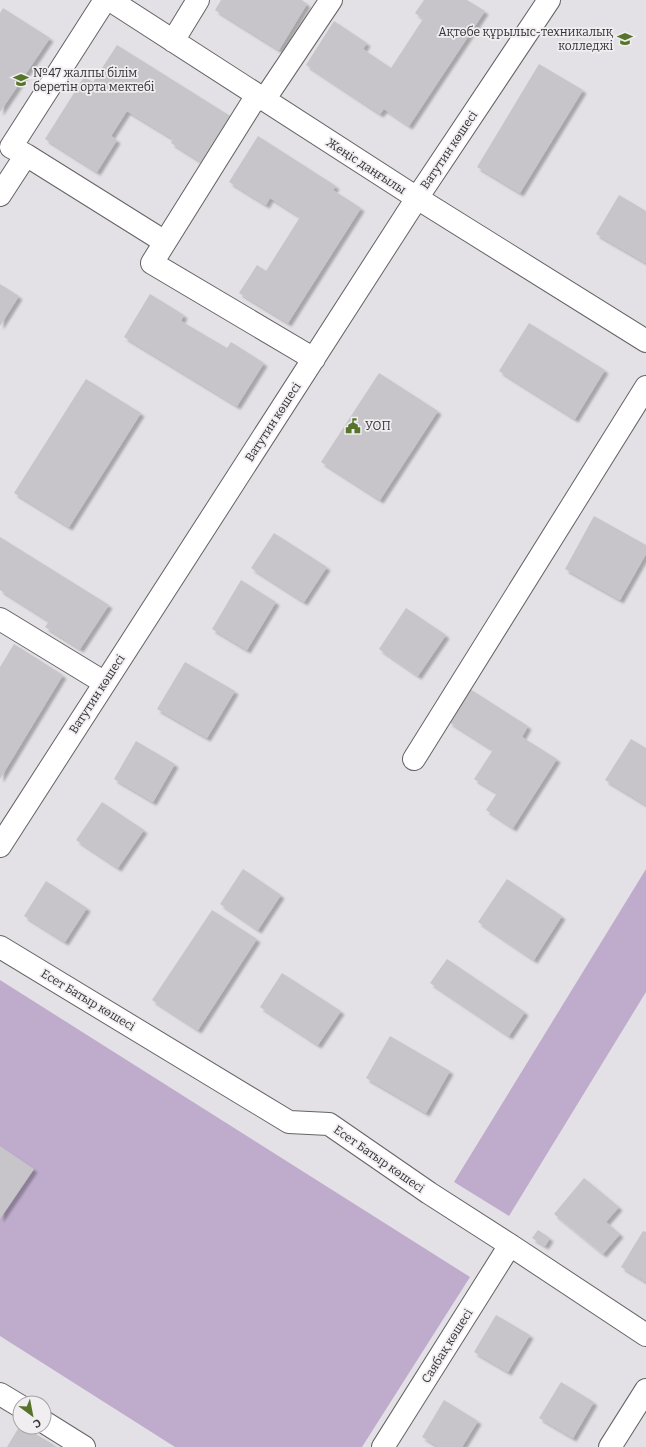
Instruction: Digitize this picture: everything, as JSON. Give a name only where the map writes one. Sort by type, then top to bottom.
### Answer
[{"type":"street","points":[[105,0],[11,147],[165,242]]},
{"type":"street","name":"Жеңіс даңғылы","points":[[110,0],[417,198],[646,341]]},
{"type":"street","points":[[173,41],[198,0]]},
{"type":"street","name":"Ватутин көшесі","points":[[0,846],[417,198],[549,0]]},
{"type":"street","points":[[314,359],[152,263],[260,97],[329,1]]},
{"type":"street","points":[[0,195],[26,155]]},
{"type":"street","points":[[414,759],[646,387]]},
{"type":"street","points":[[0,619],[105,683]]},
{"type":"street","name":"Есет Батыр көшесі","points":[[0,947],[289,1122],[329,1124],[429,1193],[646,1335]]},
{"type":"street","name":"Саябақ көшесі","points":[[383,1447],[510,1245]]},
{"type":"street","points":[[610,1447],[646,1390]]},
{"type":"street","points":[[0,1394],[12,1401]]},
{"type":"street","points":[[52,1427],[84,1447]]},
{"type":"shaded area","points":[[646,869],[646,992],[509,1216],[454,1182]]},
{"type":"shaded area","points":[[0,980],[470,1277],[362,1447],[175,1447],[0,1336]]},
{"type":"building","points":[[221,0],[302,0],[307,4],[279,50],[215,10]]},
{"type":"building","points":[[424,0],[467,0],[485,11],[409,126],[384,109],[380,114],[306,65],[334,21],[367,43],[363,49],[391,68],[423,19],[415,13]]},
{"type":"building","points":[[3,8],[50,38],[0,112],[0,13]]},
{"type":"building","points":[[117,45],[235,119],[206,165],[171,143],[173,139],[127,111],[111,136],[117,140],[97,172],[45,139],[84,77],[93,82]]},
{"type":"building","points":[[539,64],[583,90],[520,193],[477,167]]},
{"type":"building","points":[[258,136],[336,186],[333,190],[361,208],[288,323],[239,293],[257,265],[266,271],[300,217],[270,198],[266,205],[229,182]]},
{"type":"building","points":[[619,195],[646,211],[646,263],[596,234]]},
{"type":"building","points":[[0,284],[19,296],[0,326]]},
{"type":"building","points":[[150,294],[184,315],[181,321],[227,348],[231,342],[264,363],[237,406],[124,337]]},
{"type":"building","points":[[529,323],[605,370],[575,419],[499,371]]},
{"type":"building","points":[[379,373],[438,411],[380,500],[321,462]]},
{"type":"building","points":[[86,379],[141,413],[69,527],[14,493]]},
{"type":"building","points":[[594,516],[646,545],[646,554],[620,600],[565,569]]},
{"type":"building","points":[[274,533],[327,567],[304,602],[251,568]]},
{"type":"building","points":[[0,537],[109,605],[80,649],[45,627],[49,621],[0,590]]},
{"type":"building","points":[[241,580],[276,602],[247,650],[212,629]]},
{"type":"building","points":[[406,608],[446,635],[418,676],[379,649]]},
{"type":"building","points":[[14,644],[63,675],[0,779],[0,667]]},
{"type":"building","points":[[185,662],[235,691],[207,738],[157,709]]},
{"type":"building","points":[[470,689],[528,726],[522,737],[557,759],[513,828],[486,810],[497,793],[474,779],[493,750],[449,722]]},
{"type":"building","points":[[631,739],[646,748],[646,805],[605,780]]},
{"type":"building","points":[[136,741],[175,764],[153,802],[114,779]]},
{"type":"building","points":[[102,802],[144,830],[118,868],[76,840]]},
{"type":"building","points":[[243,869],[281,895],[258,930],[220,904]]},
{"type":"building","points":[[507,879],[562,916],[534,960],[478,922]]},
{"type":"building","points":[[46,881],[87,908],[65,942],[24,916]]},
{"type":"building","points":[[212,910],[257,939],[198,1030],[152,1000]]},
{"type":"building","points":[[447,959],[525,1012],[509,1036],[430,983]]},
{"type":"building","points":[[282,973],[341,1011],[318,1045],[260,1007]]},
{"type":"building","points":[[390,1036],[450,1071],[426,1113],[366,1078]]},
{"type":"building","points":[[0,1146],[34,1169],[0,1219]]},
{"type":"building","points":[[584,1178],[619,1207],[606,1222],[620,1234],[603,1254],[554,1214]]},
{"type":"building","points":[[538,1230],[550,1238],[545,1246],[532,1238]]},
{"type":"building","points":[[643,1231],[646,1232],[646,1282],[621,1267]]},
{"type":"building","points":[[496,1315],[530,1335],[508,1372],[474,1352]]},
{"type":"building","points":[[561,1382],[594,1402],[573,1438],[539,1418]]},
{"type":"building","points":[[444,1400],[478,1421],[462,1447],[439,1447],[422,1437]]},
{"type":"building","points":[[14,1435],[37,1435],[54,1445],[53,1447],[7,1447]]},
{"type":"place","name":"Ақтөбе құрылыс-техникалық колледжі","points":[[625,39]]},
{"type":"place","name":"№47 жалпы білім беретін орта мектебі","points":[[21,80]]},
{"type":"place","name":"УОП","points":[[353,426]]}]
